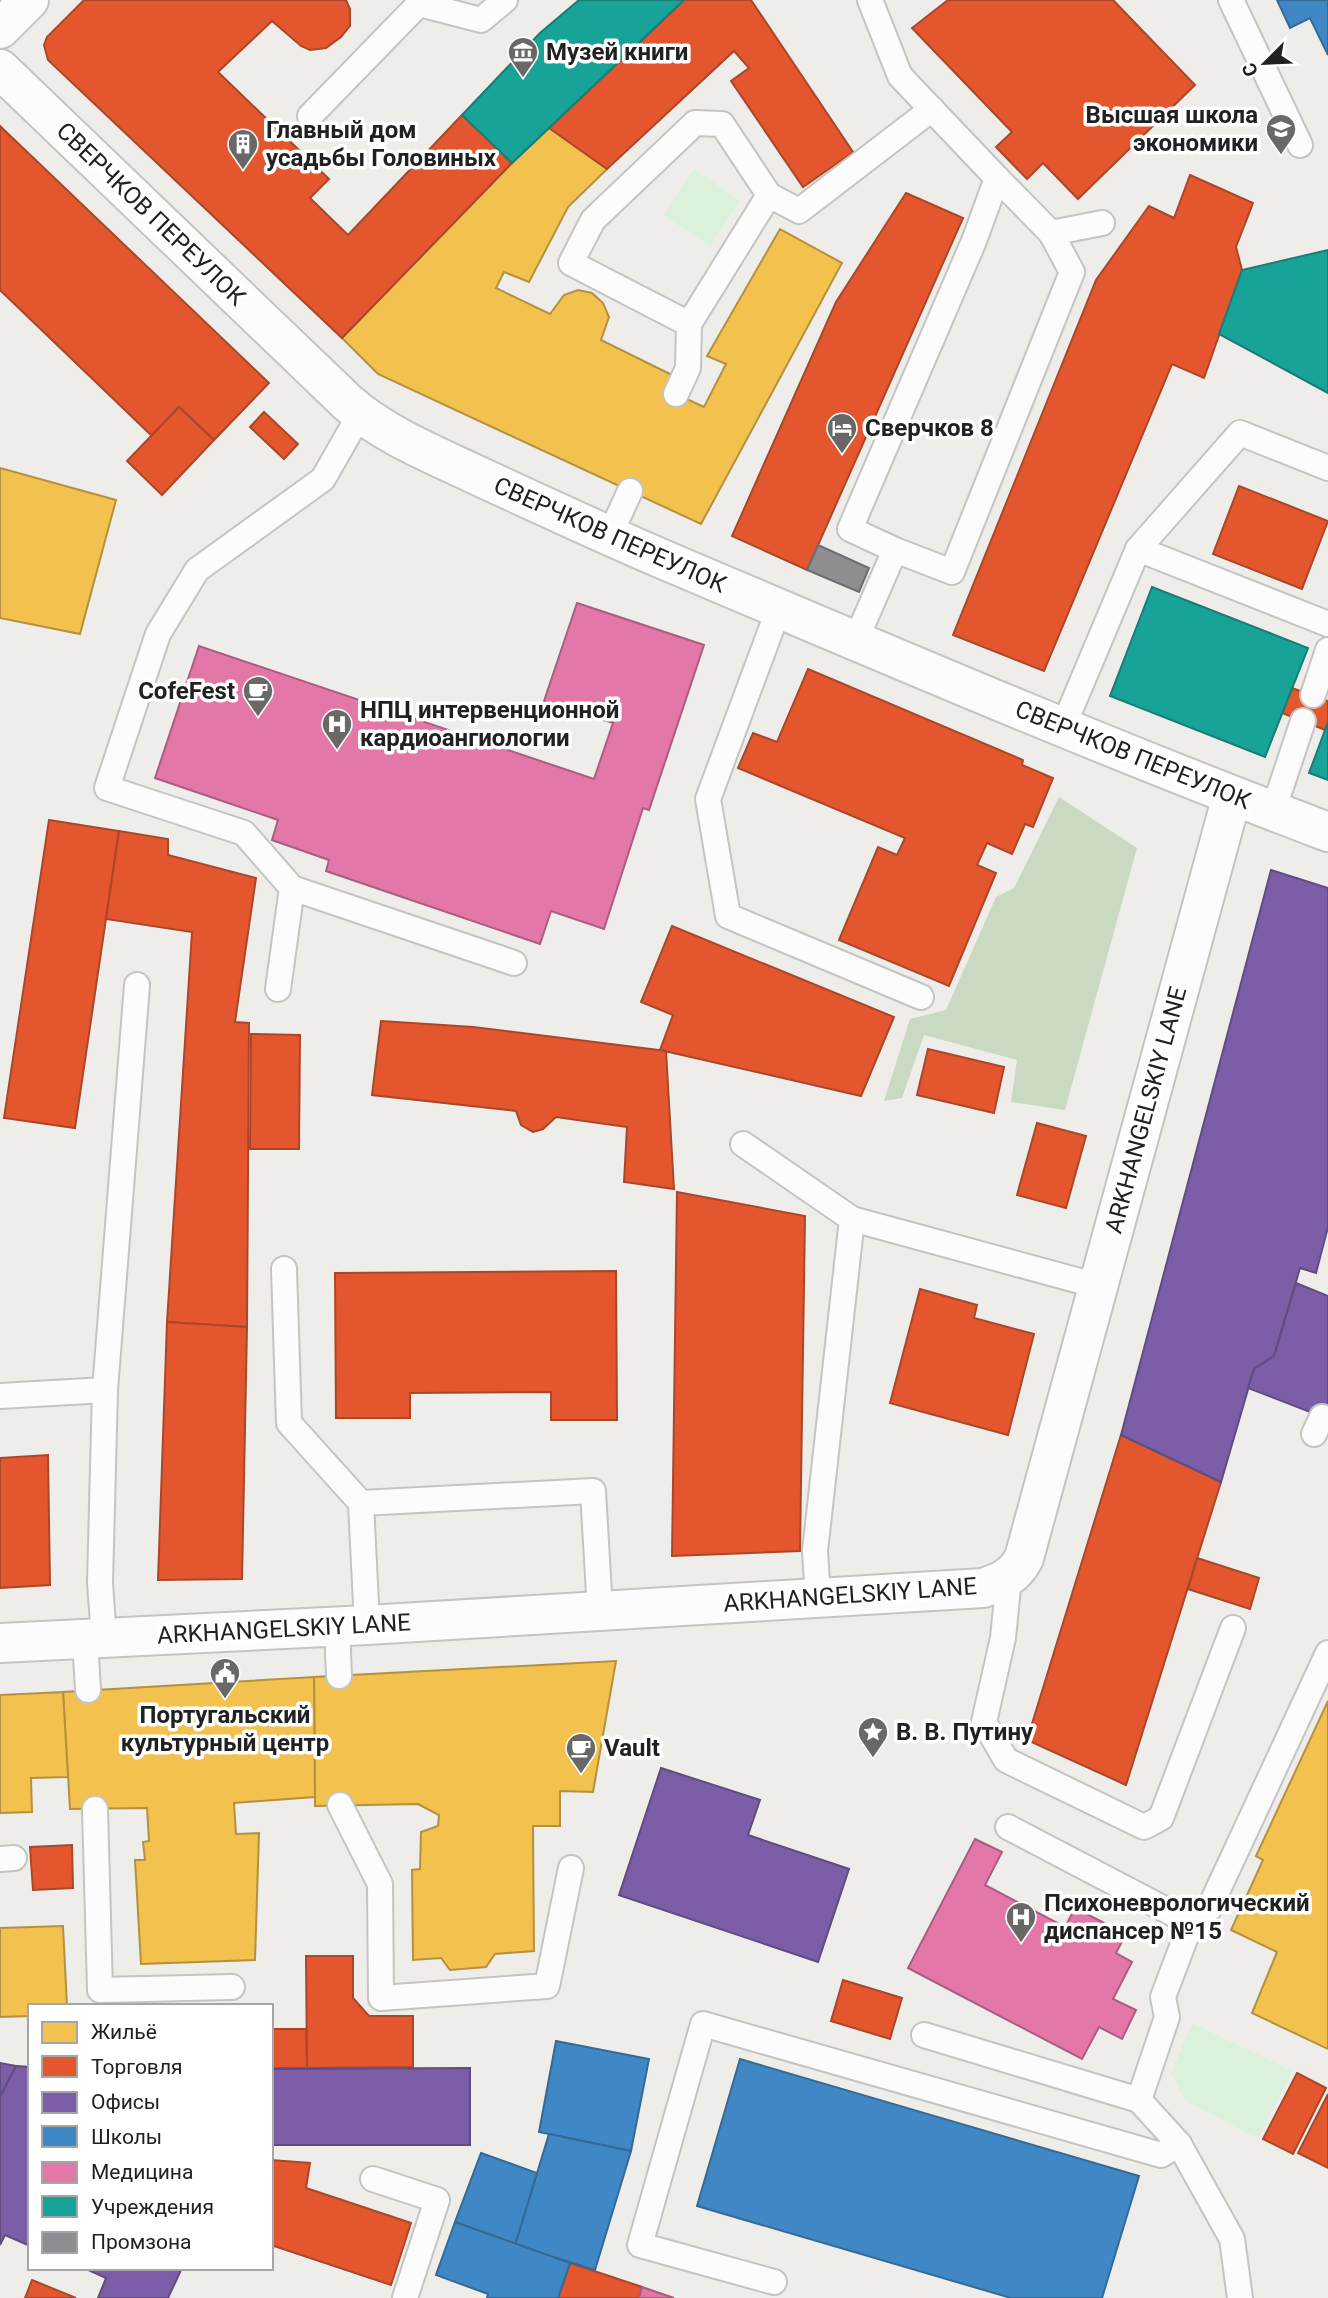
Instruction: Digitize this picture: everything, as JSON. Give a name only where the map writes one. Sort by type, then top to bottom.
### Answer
[{"type":"street","points":[[0,29],[29,0]]},
{"type":"street","name":"СВЕРЧКОВ ПЕРЕУЛОК","points":[[0,69],[360,414],[417,447],[608,537],[855,642],[1232,796],[1328,832]]},
{"type":"street","name":"ARKHANGELSKIY LANE","points":[[0,1643],[352,1626],[983,1588],[1018,1571],[1024,1558],[1232,796]]},
{"type":"lane","points":[[310,116],[417,2],[481,20],[505,0]]},
{"type":"lane","points":[[870,0],[900,76],[1051,233],[1072,272],[952,572],[850,529],[974,242],[997,178]]},
{"type":"lane","points":[[1231,0],[1300,145]]},
{"type":"lane","points":[[689,324],[571,263],[593,220],[695,123],[722,124],[769,195],[799,211],[932,109]]},
{"type":"lane","points":[[676,394],[688,369],[689,324],[769,195]]},
{"type":"lane","points":[[1051,233],[1102,223]]},
{"type":"lane","points":[[360,414],[323,479],[197,570],[158,634],[107,788],[244,833],[292,888],[514,962]]},
{"type":"lane","points":[[1063,727],[1138,549],[1240,433],[1328,468]]},
{"type":"lane","points":[[608,537],[630,491]]},
{"type":"lane","points":[[1138,549],[1328,624]]},
{"type":"lane","points":[[855,642],[895,550]]},
{"type":"lane","points":[[779,608],[708,799],[728,916],[921,997]]},
{"type":"lane","points":[[1313,695],[1328,650]]},
{"type":"lane","points":[[1273,811],[1303,721]]},
{"type":"lane","points":[[278,989],[292,888]]},
{"type":"lane","points":[[88,1690],[100,1583],[105,1390],[137,985]]},
{"type":"lane","points":[[743,1144],[852,1219],[1098,1286]]},
{"type":"lane","points":[[818,1597],[816,1551],[852,1219]]},
{"type":"lane","points":[[284,1269],[289,1423],[361,1503],[352,1626],[339,1676]]},
{"type":"lane","points":[[0,1396],[105,1390]]},
{"type":"lane","points":[[361,1503],[593,1491],[600,1611]]},
{"type":"lane","points":[[1009,1577],[1003,1639],[984,1722],[1006,1760],[1144,1827],[1161,1818],[1233,1628]]},
{"type":"lane","points":[[1139,2100],[1167,2017],[1163,1997],[1192,1923],[1209,1909],[1328,1653]]},
{"type":"lane","points":[[340,1805],[380,1884],[380,1998],[547,1986],[570,1868]]},
{"type":"lane","points":[[94,1809],[100,1990],[232,1987]]},
{"type":"lane","points":[[1008,1827],[1192,1923]]},
{"type":"lane","points":[[774,2283],[640,2245],[703,2024],[1161,2155],[1179,2144]]},
{"type":"lane","points":[[924,2035],[1139,2100],[1179,2144],[1233,2239],[1240,2298]]},
{"type":"lane","points":[[373,2179],[437,2200],[405,2298]]},
{"type":"green space","points":[[694,169],[740,201],[710,246],[663,215]]},
{"type":"green space","points":[[1059,797],[1137,848],[1065,1110],[1011,1102],[1017,1060],[924,1035],[902,1098],[884,1101],[910,1019],[946,1010],[996,897],[1014,888]]},
{"type":"green space","points":[[1192,2023],[1292,2071],[1258,2139],[1185,2100],[1171,2073]]},
{"type":"building: Жильё","points":[[549,128],[607,169],[568,207],[529,282],[504,272],[496,288],[550,314],[564,295],[578,290],[592,293],[603,303],[609,317],[601,340],[674,376],[676,394],[704,407],[726,364],[707,356],[780,229],[842,263],[701,524],[378,374],[342,338]]},
{"type":"building: Жильё","points":[[0,468],[116,500],[80,634],[0,618]]},
{"type":"building: Жильё","points":[[616,1661],[593,1792],[560,1791],[560,1826],[533,1826],[534,1951],[495,1954],[486,1967],[450,1970],[441,1958],[413,1960],[412,1870],[420,1869],[421,1832],[438,1826],[439,1815],[418,1804],[315,1806],[314,1677]]},
{"type":"building: Жильё","points":[[314,1677],[315,1797],[234,1803],[236,1834],[259,1833],[255,1960],[141,1964],[135,1860],[145,1860],[143,1842],[149,1841],[147,1808],[70,1809],[63,1692]]},
{"type":"building: Жильё","points":[[63,1692],[68,1777],[31,1778],[32,1812],[0,1813],[0,1695]]},
{"type":"building: Жильё","points":[[1328,1701],[1328,2049],[1252,2013],[1277,1952],[1231,1930],[1263,1860],[1256,1856]]},
{"type":"building: Жильё","points":[[63,1926],[67,2004],[28,2004],[28,2016],[0,2017],[0,1928]]},
{"type":"building: Торговля","name":"Главный дом усадьбы Головиных","points":[[84,0],[346,0],[350,9],[350,26],[326,48],[310,50],[301,46],[272,21],[218,72],[329,179],[310,198],[348,235],[462,115],[512,163],[342,338],[48,60],[44,45],[47,37]]},
{"type":"building: Торговля","points":[[684,0],[751,0],[853,152],[803,187],[731,81],[749,68],[734,51],[607,169],[549,128]]},
{"type":"building: Торговля","points":[[948,0],[1113,0],[1195,85],[1078,199],[1043,163],[1027,179],[996,147],[1012,132],[912,28]]},
{"type":"building: Торговля","points":[[0,126],[269,383],[214,440],[179,407],[152,436],[0,290]]},
{"type":"building: Торговля","points":[[1190,175],[1253,203],[1236,247],[1242,270],[1204,378],[1172,364],[1044,671],[953,635],[1096,280],[1149,206],[1174,218]]},
{"type":"building: Торговля","points":[[906,193],[963,218],[807,570],[732,536],[836,302]]},
{"type":"building: Торговля","points":[[179,407],[214,440],[162,495],[127,461]]},
{"type":"building: Торговля","points":[[264,412],[298,444],[284,459],[250,427]]},
{"type":"building: Торговля","points":[[1239,486],[1328,521],[1302,589],[1213,554]]},
{"type":"building: Торговля","points":[[808,669],[1023,760],[1022,765],[1053,778],[1033,827],[1025,824],[1012,854],[987,843],[977,865],[996,873],[949,986],[839,940],[878,847],[897,855],[905,838],[738,768],[753,733],[777,742]]},
{"type":"building: Торговля","points":[[1292,688],[1328,701],[1328,722],[1325,730],[1282,713]]},
{"type":"building: Торговля","points":[[49,820],[119,831],[75,1128],[4,1118]]},
{"type":"building: Торговля","points":[[119,831],[168,839],[168,855],[256,878],[235,1022],[249,1023],[247,1327],[167,1322],[192,932],[106,919]]},
{"type":"building: Торговля","points":[[672,926],[894,1017],[861,1096],[660,1050],[673,1015],[641,1002]]},
{"type":"building: Торговля","points":[[381,1021],[473,1027],[666,1051],[674,1189],[624,1182],[627,1127],[556,1117],[543,1129],[533,1132],[521,1125],[516,1111],[372,1095]]},
{"type":"building: Торговля","points":[[251,1034],[300,1035],[299,1149],[250,1149]]},
{"type":"building: Торговля","points":[[928,1049],[1004,1067],[994,1113],[917,1095]]},
{"type":"building: Торговля","points":[[1037,1123],[1086,1136],[1066,1208],[1017,1195]]},
{"type":"building: Торговля","points":[[677,1192],[805,1216],[800,1551],[672,1556]]},
{"type":"building: Торговля","points":[[616,1271],[617,1420],[551,1420],[551,1392],[410,1393],[410,1418],[336,1418],[335,1273]]},
{"type":"building: Торговля","points":[[920,1289],[977,1305],[974,1318],[1034,1334],[1008,1435],[890,1403]]},
{"type":"building: Торговля","points":[[167,1322],[247,1327],[242,1579],[158,1580]]},
{"type":"building: Торговля","points":[[1121,1435],[1221,1482],[1126,1785],[1027,1740]]},
{"type":"building: Торговля","points":[[48,1455],[50,1585],[0,1588],[0,1458]]},
{"type":"building: Торговля","points":[[1197,1558],[1259,1578],[1250,1609],[1188,1589]]},
{"type":"building: Торговля","points":[[72,1845],[73,1888],[33,1890],[30,1847]]},
{"type":"building: Торговля","points":[[306,1956],[353,1956],[353,1998],[369,2016],[413,2016],[413,2067],[307,2068]]},
{"type":"building: Торговля","points":[[843,1980],[902,1998],[890,2039],[831,2021]]},
{"type":"building: Торговля","points":[[273,2029],[306,2029],[307,2068],[273,2068]]},
{"type":"building: Торговля","points":[[1297,2073],[1326,2088],[1293,2154],[1263,2139]]},
{"type":"building: Торговля","points":[[1328,2094],[1328,2168],[1298,2153]]},
{"type":"building: Торговля","points":[[273,2160],[310,2163],[306,2188],[411,2223],[391,2285],[273,2246]]},
{"type":"building: Торговля","points":[[570,2263],[642,2287],[639,2298],[558,2298]]},
{"type":"building: Торговля","points":[[32,2280],[76,2298],[25,2298]]},
{"type":"building: Офисы","points":[[1271,870],[1328,888],[1328,1227],[1316,1273],[1300,1268],[1274,1356],[1254,1369],[1221,1482],[1121,1435]]},
{"type":"building: Офисы","points":[[1296,1283],[1328,1296],[1328,1419],[1248,1388],[1254,1369],[1274,1356]]},
{"type":"building: Офисы","points":[[661,1768],[760,1800],[748,1835],[849,1869],[818,1962],[619,1895]]},
{"type":"building: Офисы","points":[[0,2063],[16,2066],[0,2097]]},
{"type":"building: Офисы","points":[[16,2066],[28,2067],[28,2245],[5,2235],[0,2245],[0,2097]]},
{"type":"building: Офисы","points":[[470,2068],[470,2145],[273,2145],[273,2069]]},
{"type":"building: Офисы","points":[[88,2270],[181,2270],[168,2298],[98,2298],[106,2278]]},
{"type":"building: Школы","points":[[1277,0],[1328,0],[1328,55],[1310,18],[1290,28]]},
{"type":"building: Школы","points":[[556,2041],[649,2059],[631,2151],[539,2132]]},
{"type":"building: Школы","points":[[740,2059],[1139,2176],[1102,2298],[1011,2298],[697,2206]]},
{"type":"building: Школы","points":[[549,2134],[631,2151],[595,2270],[515,2245]]},
{"type":"building: Школы","points":[[481,2153],[537,2173],[515,2245],[455,2222]]},
{"type":"building: Школы","points":[[455,2222],[570,2263],[558,2298],[487,2298],[488,2294],[436,2275]]},
{"type":"building: Медицина","name":"НПЦ интервенционной кардиоангиологии","points":[[577,603],[704,645],[649,810],[643,808],[604,929],[551,911],[540,944],[326,871],[329,860],[272,840],[278,820],[155,778],[199,646],[594,779],[613,723],[544,701]]},
{"type":"building: Медицина","name":"Психоневрологический диспансер №15","points":[[975,1839],[1002,1852],[985,1885],[1065,1927],[1075,1908],[1126,1934],[1116,1953],[1132,1962],[1113,1999],[1136,2010],[1122,2039],[1099,2027],[1082,2059],[908,1968]]},
{"type":"building: Медицина","points":[[642,2287],[674,2298],[639,2298]]},
{"type":"building: Учреждения","points":[[579,0],[684,0],[512,163],[462,115],[540,33]]},
{"type":"building: Учреждения","points":[[1328,250],[1328,393],[1219,334],[1242,270]]},
{"type":"building: Учреждения","points":[[1152,587],[1308,648],[1265,757],[1110,696]]},
{"type":"building: Учреждения","points":[[1328,722],[1328,780],[1309,773]]},
{"type":"building: Промзона","points":[[818,545],[869,568],[859,592],[807,570]]},
{"type":"place","name":"Музей книги","points":[[523,79]]},
{"type":"place","name":"Высшая школа экономики","points":[[1281,156]]},
{"type":"place","name":"Главный дом усадьбы Головиных","points":[[243,171]]},
{"type":"place","name":"Сверчков 8","points":[[842,455]]},
{"type":"place","name":"CofeFest","points":[[258,718]]},
{"type":"place","name":"НПЦ интервенционной кардиоангиологии","points":[[337,751]]},
{"type":"place","name":"Португальский культурный центр","points":[[225,1700]]},
{"type":"place","name":"В. В. Путину","points":[[873,1759]]},
{"type":"place","name":"Vault","points":[[581,1775]]},
{"type":"place","name":"Психоневрологический диспансер №15","points":[[1021,1944]]}]
